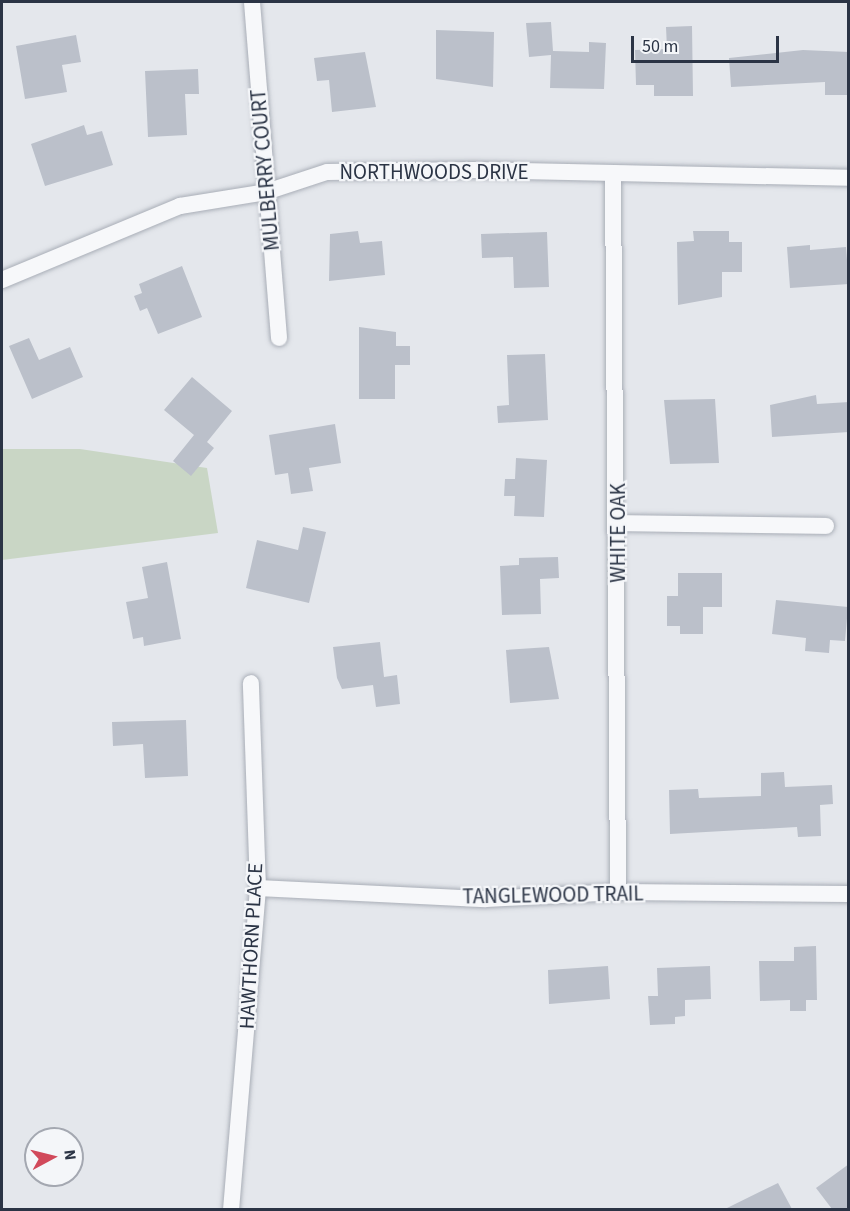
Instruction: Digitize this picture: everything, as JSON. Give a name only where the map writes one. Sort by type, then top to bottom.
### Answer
[{"type":"street","name":"MULBERRY COURT","points":[[252,2],[279,338]]},
{"type":"street","name":"NORTHWOODS DRIVE","points":[[2,280],[180,206],[266,192],[327,172],[613,173],[849,178]]},
{"type":"street","name":"WHITE OAK","points":[[613,173],[619,523],[618,892]]},
{"type":"street","points":[[619,523],[826,526]]},
{"type":"street","name":"HAWTHORN PLACE","points":[[231,1209],[258,888],[251,683]]},
{"type":"street","name":"TANGLEWOOD TRAIL","points":[[258,888],[486,898],[618,892],[849,894]]},
{"type":"green space","points":[[2,449],[80,449],[207,468],[218,533],[2,560]]},
{"type":"building","points":[[551,22],[553,51],[589,52],[589,42],[606,43],[604,89],[550,88],[551,55],[529,57],[526,23]]},
{"type":"building","points":[[692,26],[693,96],[654,96],[654,85],[636,85],[635,50],[667,49],[666,27]]},
{"type":"building","points":[[436,30],[494,32],[493,87],[436,79]]},
{"type":"building","points":[[76,35],[81,62],[62,65],[67,92],[25,99],[16,46]]},
{"type":"building","points":[[803,50],[849,52],[849,95],[825,95],[825,82],[731,87],[729,58]]},
{"type":"building","points":[[365,52],[376,107],[332,112],[329,80],[317,81],[314,58]]},
{"type":"building","points":[[198,69],[199,94],[185,94],[187,135],[148,137],[145,71]]},
{"type":"building","points":[[84,125],[87,135],[102,131],[113,165],[45,186],[31,144]]},
{"type":"building","points":[[358,231],[360,243],[382,241],[385,275],[329,281],[330,234]]},
{"type":"building","points":[[693,231],[729,231],[729,242],[742,242],[742,272],[722,272],[722,297],[678,305],[677,242],[694,241]]},
{"type":"building","points":[[547,232],[549,287],[514,288],[513,257],[482,258],[481,234]]},
{"type":"building","points":[[810,245],[810,250],[846,247],[849,284],[790,288],[787,247]]},
{"type":"building","points":[[182,266],[202,317],[158,334],[147,308],[140,311],[134,296],[142,293],[139,284]]},
{"type":"building","points":[[359,327],[396,332],[396,346],[410,346],[410,365],[395,365],[395,399],[359,399]]},
{"type":"building","points":[[29,338],[39,360],[70,347],[83,377],[32,399],[9,346]]},
{"type":"building","points":[[545,354],[548,420],[498,423],[497,406],[509,405],[507,355]]},
{"type":"building","points":[[192,377],[232,411],[207,442],[214,448],[191,476],[173,461],[194,435],[164,410]]},
{"type":"building","points":[[816,395],[817,404],[849,402],[849,432],[772,437],[770,405]]},
{"type":"building","points":[[715,399],[719,463],[670,464],[664,400]]},
{"type":"building","points":[[335,424],[341,463],[309,468],[313,491],[291,494],[288,473],[275,475],[269,435]]},
{"type":"building","points":[[516,458],[547,460],[544,517],[514,516],[515,496],[504,496],[505,479],[515,479]]},
{"type":"building","points":[[303,527],[326,532],[309,603],[246,588],[257,540],[298,550]]},
{"type":"building","points":[[558,557],[559,578],[540,579],[541,614],[502,615],[500,566],[519,565],[519,558]]},
{"type":"building","points":[[167,562],[181,639],[144,646],[143,637],[133,639],[126,602],[148,598],[142,567]]},
{"type":"building","points":[[678,573],[722,573],[722,607],[703,607],[703,634],[680,634],[680,626],[667,626],[667,596],[678,596]]},
{"type":"building","points":[[776,600],[848,607],[845,641],[830,640],[829,653],[805,651],[806,638],[772,634]]},
{"type":"building","points":[[380,642],[384,677],[397,675],[400,704],[376,707],[373,685],[342,689],[337,678],[333,647]]},
{"type":"building","points":[[549,647],[559,699],[510,703],[506,650]]},
{"type":"building","points":[[186,720],[188,776],[145,778],[143,744],[113,746],[112,722]]},
{"type":"building","points":[[784,772],[785,787],[832,785],[833,804],[820,805],[821,836],[798,837],[797,827],[670,834],[669,790],[698,789],[699,798],[761,796],[761,773]]},
{"type":"building","points":[[816,946],[817,1000],[806,1000],[806,1011],[790,1011],[790,1000],[760,1001],[759,961],[794,961],[794,947]]},
{"type":"building","points":[[608,966],[610,999],[549,1004],[548,970]]},
{"type":"building","points":[[710,966],[711,999],[685,1000],[685,1016],[675,1017],[675,1024],[650,1025],[648,996],[658,996],[657,968]]},
{"type":"building","points":[[849,1164],[849,1209],[832,1209],[816,1188]]},
{"type":"building","points":[[778,1183],[792,1209],[725,1209]]}]
